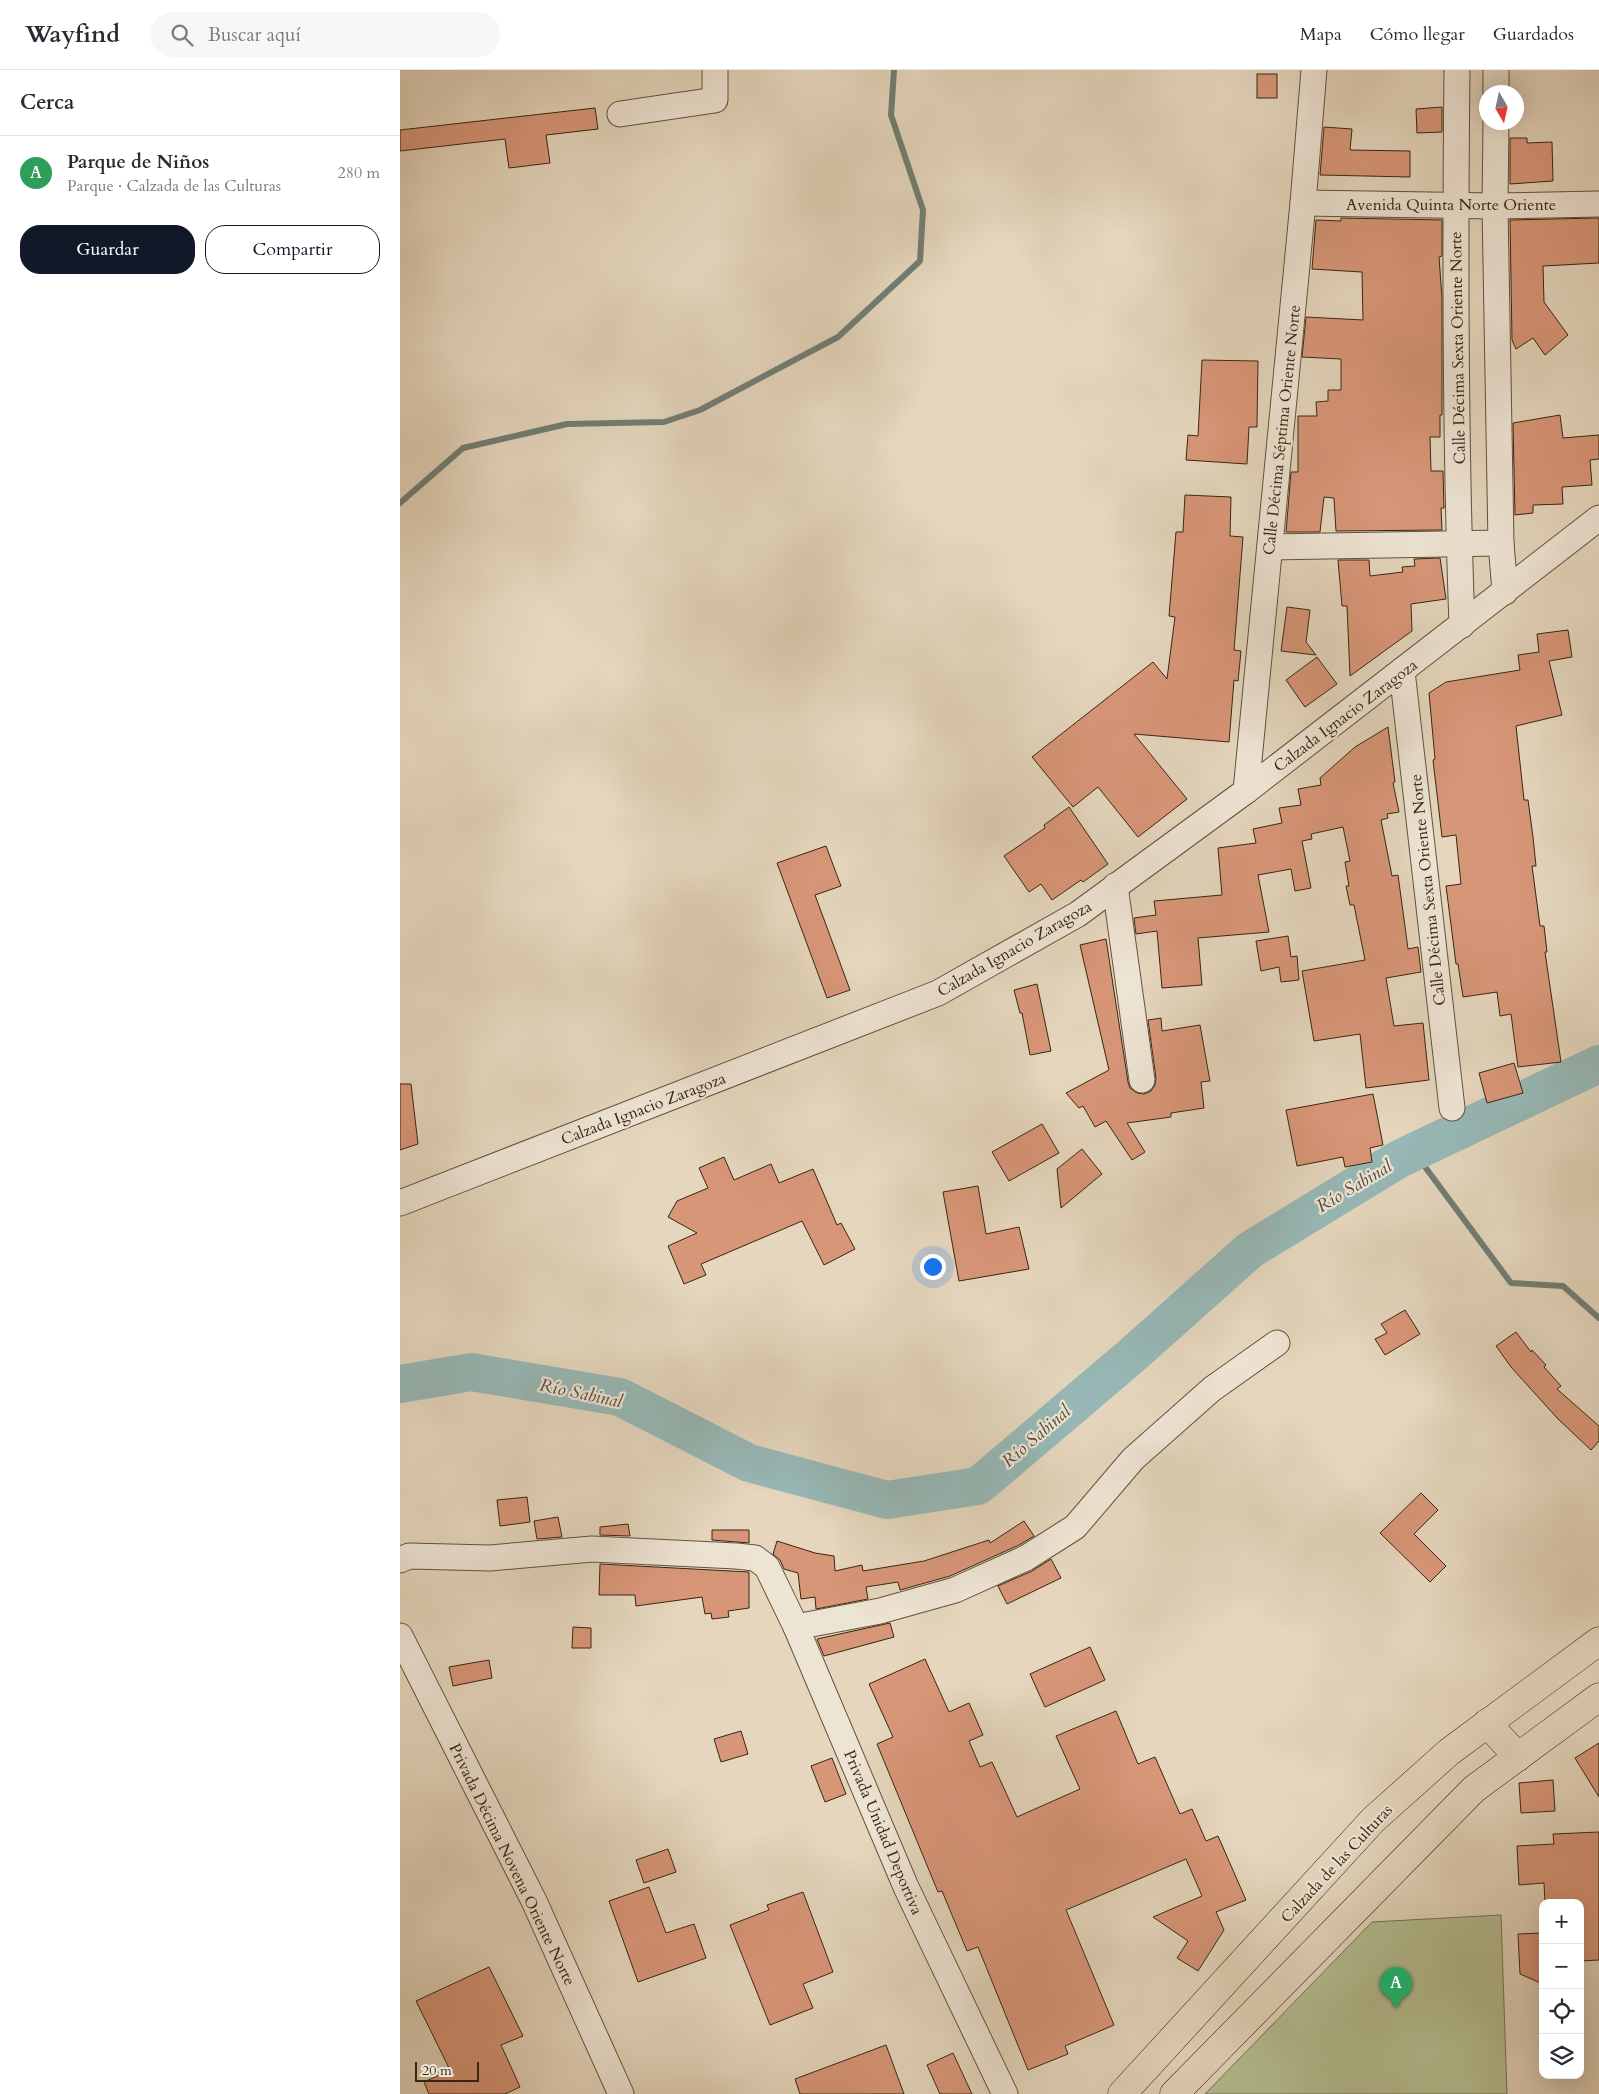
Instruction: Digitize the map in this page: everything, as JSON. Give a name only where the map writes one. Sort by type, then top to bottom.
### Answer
[{"type":"main road","name":"Calzada de las Culturas","points":[[1122,2094],[1373,1820],[1449,1752],[1599,1641]]},
{"type":"main road","points":[[1174,2094],[1474,1789],[1599,1697]]},
{"type":"main road","points":[[1487,1723],[1518,1757]]},
{"type":"street","points":[[620,114],[715,100],[715,70]]},
{"type":"street","name":"Calle Décima Séptima Oriente Norte","points":[[1246,791],[1303,203],[1314,70]]},
{"type":"street","name":"Calle Décima Sexta Oriente Norte","points":[[1457,70],[1455,206],[1458,544],[1462,625]]},
{"type":"street","points":[[1496,70],[1496,85]]},
{"type":"street","points":[[1496,130],[1495,206],[1501,543],[1504,592]]},
{"type":"street","name":"Avenida Quinta Norte Oriente","points":[[1303,203],[1455,206],[1599,204]]},
{"type":"street","name":"Calzada Ignacio Zaragoza","points":[[400,1203],[938,993],[1078,914],[1246,791],[1599,518]]},
{"type":"street","points":[[1270,547],[1501,543]]},
{"type":"street","name":"Calle Décima Sexta Oriente Norte","points":[[1402,672],[1452,1108]]},
{"type":"street","points":[[1115,886],[1142,1080]]},
{"type":"street","points":[[796,1627],[880,1611],[955,1590],[1026,1558],[1075,1527],[1133,1460],[1212,1390],[1277,1343]]},
{"type":"street","name":"Privada Unidad Deportiva","points":[[400,1560],[409,1556],[490,1558],[592,1549],[736,1556],[755,1558],[767,1567],[796,1627],[906,1887],[1005,2094]]},
{"type":"street","name":"Privada Décima Novena Oriente Norte","points":[[400,1636],[534,1901],[622,2094]]},
{"type":"green space","points":[[1501,1915],[1507,2094],[1205,2094],[1372,1922]]},
{"type":"building","points":[[1257,74],[1277,74],[1277,98],[1257,98]]},
{"type":"building","points":[[1442,107],[1442,132],[1417,133],[1416,109]]},
{"type":"building","points":[[595,108],[598,129],[546,135],[550,163],[509,168],[505,139],[400,151],[400,130]]},
{"type":"building","points":[[1324,127],[1352,129],[1350,150],[1410,151],[1410,177],[1320,175]]},
{"type":"building","points":[[1510,138],[1527,138],[1527,143],[1552,142],[1553,181],[1510,184]]},
{"type":"building","points":[[1341,218],[1442,220],[1442,256],[1439,257],[1442,298],[1442,415],[1440,415],[1440,437],[1430,437],[1431,471],[1443,471],[1444,508],[1441,508],[1442,530],[1336,531],[1334,498],[1324,497],[1320,532],[1286,532],[1291,472],[1298,472],[1298,416],[1317,416],[1316,402],[1328,401],[1328,390],[1341,390],[1341,359],[1302,357],[1306,317],[1363,320],[1362,272],[1312,269],[1316,220],[1341,221]]},
{"type":"building","points":[[1599,218],[1599,263],[1543,266],[1544,302],[1568,335],[1545,355],[1533,338],[1516,349],[1512,340],[1510,220]]},
{"type":"building","points":[[1202,360],[1258,361],[1257,427],[1249,427],[1247,464],[1186,460],[1188,435],[1198,436]]},
{"type":"building","points":[[1560,415],[1563,438],[1599,435],[1599,459],[1590,460],[1592,485],[1562,487],[1563,504],[1533,505],[1533,513],[1515,515],[1513,423]]},
{"type":"building","points":[[1185,495],[1231,497],[1230,536],[1243,537],[1234,650],[1241,651],[1238,681],[1234,680],[1229,742],[1134,734],[1187,799],[1138,837],[1098,787],[1073,807],[1032,757],[1153,662],[1167,679],[1175,617],[1169,616],[1176,532],[1183,532]]},
{"type":"building","points":[[1440,558],[1446,599],[1411,604],[1412,631],[1350,676],[1347,606],[1342,606],[1338,560],[1369,560],[1370,576],[1403,572],[1402,567],[1415,566],[1414,559]]},
{"type":"building","points":[[1287,607],[1310,610],[1306,642],[1316,655],[1281,651]]},
{"type":"building","points":[[1568,630],[1572,657],[1549,661],[1562,715],[1516,726],[1524,800],[1528,800],[1533,837],[1536,866],[1532,866],[1540,926],[1544,926],[1547,952],[1545,952],[1561,1062],[1518,1067],[1511,1014],[1500,1016],[1497,992],[1463,997],[1458,964],[1456,964],[1446,886],[1461,884],[1456,835],[1442,837],[1433,760],[1435,759],[1429,693],[1446,682],[1520,670],[1518,655],[1539,652],[1537,634]]},
{"type":"building","points":[[1317,657],[1337,684],[1305,707],[1286,680]]},
{"type":"building","points":[[1388,727],[1395,782],[1393,783],[1399,812],[1387,814],[1388,818],[1381,820],[1392,876],[1398,875],[1408,949],[1418,947],[1421,972],[1386,978],[1394,1026],[1423,1023],[1429,1080],[1366,1088],[1360,1034],[1314,1041],[1302,971],[1365,960],[1354,905],[1350,905],[1346,886],[1349,886],[1345,862],[1350,861],[1343,827],[1311,834],[1312,839],[1302,841],[1311,888],[1295,891],[1291,869],[1258,875],[1269,932],[1198,938],[1202,985],[1162,988],[1157,931],[1136,934],[1134,918],[1156,915],[1154,901],[1222,895],[1218,848],[1256,843],[1253,829],[1282,823],[1279,808],[1301,805],[1298,789],[1321,785],[1320,778],[1355,747]]},
{"type":"building","points":[[1069,807],[1108,864],[1083,882],[1081,880],[1052,900],[1041,884],[1029,892],[1004,856],[1045,828],[1044,825]]},
{"type":"building","points":[[826,846],[841,886],[815,895],[850,990],[827,998],[777,863]]},
{"type":"building","points":[[1288,936],[1291,957],[1297,956],[1299,980],[1281,982],[1279,967],[1261,971],[1256,941]]},
{"type":"building","points":[[1106,939],[1130,1088],[1137,1093],[1144,1094],[1151,1091],[1155,1085],[1156,1078],[1148,1020],[1161,1018],[1162,1031],[1200,1025],[1210,1081],[1201,1082],[1204,1108],[1171,1113],[1171,1117],[1127,1123],[1145,1152],[1132,1160],[1106,1121],[1095,1127],[1083,1106],[1079,1108],[1066,1093],[1109,1070],[1080,945]]},
{"type":"building","points":[[1037,984],[1051,1051],[1030,1055],[1022,1013],[1020,1013],[1014,990]]},
{"type":"building","points":[[1514,1063],[1523,1093],[1487,1103],[1479,1073]]},
{"type":"building","points":[[400,1084],[411,1084],[418,1144],[400,1150]]},
{"type":"building","points":[[1373,1094],[1383,1145],[1370,1148],[1372,1162],[1345,1167],[1343,1157],[1297,1166],[1286,1110]]},
{"type":"building","points":[[1042,1124],[1059,1153],[1009,1181],[992,1152]]},
{"type":"building","points":[[1082,1149],[1102,1174],[1061,1208],[1057,1169]]},
{"type":"building","points":[[724,1157],[734,1180],[771,1164],[779,1183],[813,1169],[837,1225],[841,1223],[855,1249],[824,1265],[802,1221],[701,1264],[706,1275],[684,1284],[668,1246],[697,1233],[668,1217],[677,1201],[708,1188],[699,1168]]},
{"type":"building","points":[[978,1186],[986,1234],[1019,1227],[1029,1269],[959,1281],[943,1192]]},
{"type":"building","points":[[1405,1310],[1420,1334],[1385,1355],[1375,1339],[1387,1333],[1381,1324]]},
{"type":"building","points":[[1516,1332],[1531,1352],[1532,1350],[1546,1365],[1544,1367],[1561,1386],[1557,1389],[1599,1426],[1599,1441],[1591,1450],[1558,1419],[1511,1367],[1496,1346]]},
{"type":"building","points":[[1421,1493],[1438,1510],[1414,1534],[1446,1566],[1430,1582],[1380,1533]]},
{"type":"building","points":[[527,1497],[530,1522],[500,1526],[497,1500]]},
{"type":"building","points":[[558,1517],[562,1537],[537,1539],[534,1521]]},
{"type":"building","points":[[1024,1521],[1034,1536],[1019,1545],[950,1576],[900,1590],[898,1582],[866,1587],[868,1599],[816,1609],[815,1597],[801,1599],[798,1573],[784,1569],[780,1560],[773,1554],[777,1541],[815,1553],[834,1556],[835,1571],[862,1565],[863,1571],[924,1561],[989,1540],[990,1543]]},
{"type":"building","points":[[628,1524],[630,1536],[600,1535],[600,1527]]},
{"type":"building","points":[[712,1530],[749,1530],[749,1543],[712,1540]]},
{"type":"building","points":[[1051,1559],[1061,1578],[1007,1604],[998,1586],[1032,1571]]},
{"type":"building","points":[[600,1564],[749,1572],[749,1608],[728,1611],[729,1617],[712,1619],[711,1613],[705,1614],[702,1597],[636,1606],[635,1595],[599,1595]]},
{"type":"building","points":[[890,1623],[894,1637],[824,1656],[817,1639]]},
{"type":"building","points":[[573,1627],[591,1628],[591,1648],[572,1648]]},
{"type":"building","points":[[1090,1647],[1105,1680],[1045,1707],[1030,1674]]},
{"type":"building","points":[[925,1659],[949,1712],[969,1703],[983,1735],[969,1741],[980,1767],[992,1762],[1017,1817],[1080,1789],[1056,1736],[1116,1711],[1138,1764],[1155,1757],[1180,1814],[1192,1809],[1206,1841],[1218,1836],[1246,1900],[1216,1912],[1224,1930],[1198,1971],[1177,1958],[1188,1941],[1153,1917],[1202,1896],[1186,1859],[1066,1910],[1114,2025],[1065,2046],[1068,2054],[1028,2070],[978,1947],[967,1951],[942,1891],[938,1892],[877,1744],[893,1737],[869,1684]]},
{"type":"building","points":[[489,1660],[492,1678],[453,1686],[449,1667]]},
{"type":"building","points":[[741,1731],[748,1754],[721,1762],[714,1739]]},
{"type":"building","points":[[1599,1743],[1599,1797],[1575,1758]]},
{"type":"building","points":[[832,1758],[846,1794],[825,1802],[811,1766]]},
{"type":"building","points":[[1553,1780],[1555,1811],[1521,1813],[1519,1783]]},
{"type":"building","points":[[1599,1832],[1599,1960],[1584,1961],[1584,1899],[1545,1899],[1544,1883],[1519,1885],[1517,1846],[1554,1844],[1553,1834]]},
{"type":"building","points":[[668,1849],[676,1872],[644,1883],[636,1860]]},
{"type":"building","points":[[649,1887],[666,1933],[694,1924],[706,1958],[638,1982],[609,1901]]},
{"type":"building","points":[[803,1892],[833,1972],[803,1984],[813,2008],[770,2025],[730,1925],[769,1910],[767,1905]]},
{"type":"building","points":[[1539,1933],[1539,1982],[1520,1974],[1518,1934]]},
{"type":"building","points":[[489,1967],[523,2036],[501,2045],[520,2087],[505,2094],[429,2094],[424,2082],[450,2070],[416,2001]]},
{"type":"building","points":[[886,2045],[904,2094],[800,2094],[795,2079]]},
{"type":"building","points":[[953,2053],[972,2094],[940,2094],[927,2065]]},
{"type":"waterway","points":[[400,503],[463,448],[567,424],[664,422],[700,410],[838,337],[920,261],[923,210],[891,115],[894,70]]},
{"type":"waterway","name":"Río Sabinal","points":[[400,1384],[471,1372],[620,1397],[749,1463],[887,1500],[978,1486],[1130,1357],[1250,1250],[1399,1159],[1599,1064]]},
{"type":"waterway","points":[[1414,1152],[1511,1283],[1563,1286],[1599,1318]]},
{"type":"place","name":"Parque de Niños","points":[[1396,2008]]}]
